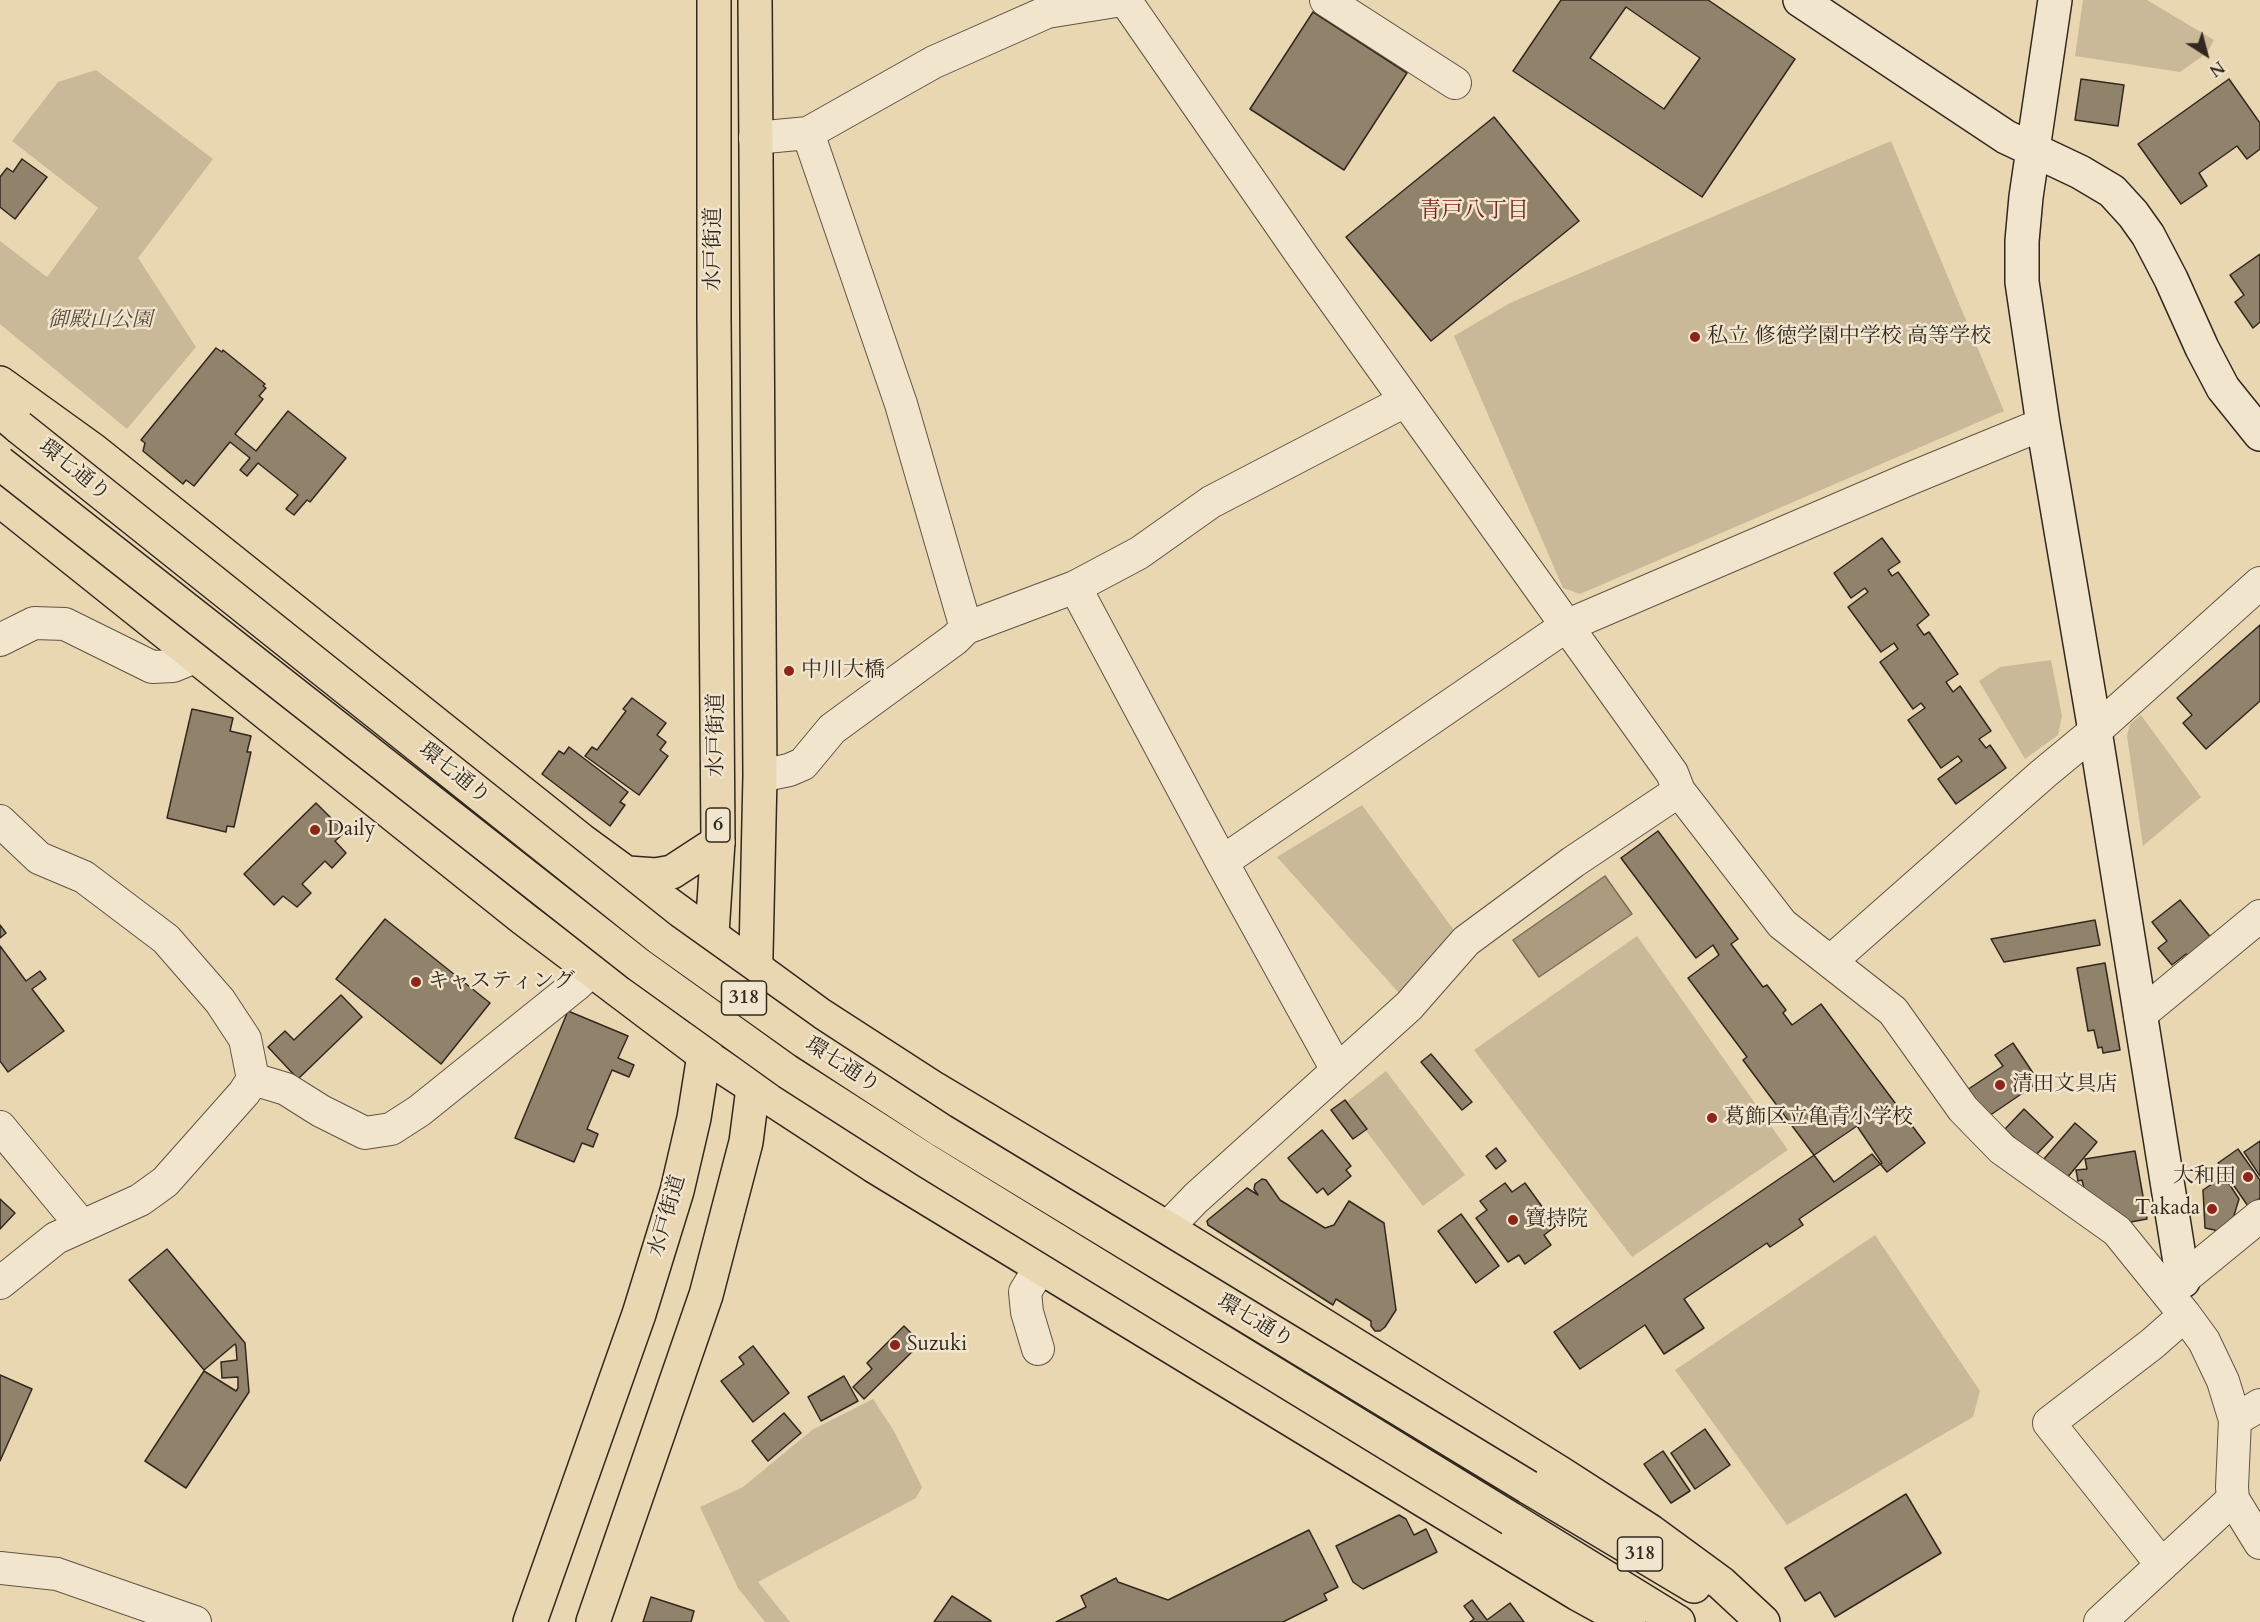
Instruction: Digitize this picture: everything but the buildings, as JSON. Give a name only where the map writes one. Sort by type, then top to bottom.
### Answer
[{"type":"main road","name":"水戸街道","points":[[530,1622],[639,1314],[674,1202],[694,1118],[704,1055],[718,842],[714,0]]},
{"type":"main road","name":"水戸街道","points":[[593,1622],[706,1294],[746,1142],[753,1088],[760,776],[754,0]]},
{"type":"main road","points":[[0,383],[93,450],[581,840],[819,1014],[935,1089],[1167,1228],[1530,1454],[1650,1532],[1721,1583],[1763,1622]]},
{"type":"main road","name":"環七通り","points":[[9,419],[661,939],[804,1041],[942,1131],[1753,1622]]},
{"type":"main road","name":"環七通り","points":[[0,463],[639,965],[788,1072],[927,1161],[1678,1622]]},
{"type":"main road","points":[[0,500],[524,919],[704,1055],[874,1166],[1578,1594],[1629,1622]]},
{"type":"main road","points":[[524,919],[560,910],[584,878],[589,861],[581,840]]},
{"type":"main road","points":[[628,873],[656,875],[672,872],[718,842]]},
{"type":"main road","points":[[874,1166],[856,1134],[854,1122],[887,1077],[900,1077],[935,1089]]},
{"type":"street","points":[[755,138],[808,133],[934,62],[1047,12],[1123,0],[1405,401],[1672,772],[1679,791],[1782,924],[1893,1011],[1963,1110],[2002,1149],[2117,1232],[2178,1296],[2204,1341],[2223,1381],[2248,1412],[2232,1487],[2233,1498],[2260,1543]]},
{"type":"street","points":[[1326,0],[1455,83]]},
{"type":"street","points":[[1800,0],[2006,137],[2080,172],[2112,191],[2148,235],[2223,388],[2259,429]]},
{"type":"street","points":[[2055,0],[2022,241],[2022,282],[2043,424],[2140,1015],[2178,1296]]},
{"type":"street","points":[[808,133],[901,404],[966,628]]},
{"type":"street","points":[[760,776],[789,770],[803,764],[832,729],[955,639],[966,628],[1075,588],[1139,553],[1211,502],[1405,401]]},
{"type":"street","points":[[1222,862],[1566,626],[2043,424]]},
{"type":"street","points":[[1831,961],[2095,731],[2260,583]]},
{"type":"street","points":[[1075,588],[1337,1070]]},
{"type":"street","points":[[1,641],[34,623],[65,624],[152,667],[173,666],[195,657]]},
{"type":"street","points":[[1167,1228],[1196,1198],[1409,1006],[1466,941],[1573,862],[1679,791]]},
{"type":"street","points":[[0,821],[39,858],[84,877],[166,939],[220,1001],[245,1039],[253,1079],[244,1093],[165,1182],[140,1200],[56,1238],[0,1283]]},
{"type":"street","points":[[2140,1015],[2260,916]]},
{"type":"street","points":[[253,1079],[286,1089],[321,1111],[365,1133],[391,1129],[428,1104],[576,985],[591,970]]},
{"type":"street","points":[[0,1127],[82,1226]]},
{"type":"street","points":[[2162,1565],[2049,1423],[2152,1344],[2178,1296],[2260,1216]]},
{"type":"street","points":[[1038,1348],[1027,1312],[1025,1292],[1041,1266]]},
{"type":"street","points":[[2100,1622],[2233,1498]]},
{"type":"street","points":[[8,1565],[57,1574],[195,1622]]},
{"type":"green space","points":[[2083,0],[2147,0],[2214,40],[2207,53],[2180,72],[2075,56]]},
{"type":"green space","name":"御殿山公園","points":[[96,70],[213,159],[138,258],[196,347],[127,429],[0,324],[0,241],[47,277],[98,208],[12,141],[58,82]]},
{"type":"green space","points":[[1891,141],[2004,411],[1580,594],[1563,588],[1454,336],[1510,303]]},
{"type":"green space","points":[[2051,660],[2062,716],[2058,735],[2025,759],[1979,681],[2000,667]]},
{"type":"green space","points":[[2141,715],[2201,797],[2143,846],[2127,736],[2130,724]]},
{"type":"green space","points":[[1362,805],[1456,933],[1399,993],[1277,857]]},
{"type":"green space","points":[[1637,936],[1788,1150],[1632,1257],[1474,1050]]},
{"type":"green space","points":[[1386,1071],[1465,1175],[1423,1206],[1345,1103]]},
{"type":"green space","points":[[1875,1235],[1980,1391],[1973,1417],[1787,1525],[1675,1370]]},
{"type":"green space","points":[[873,1399],[894,1431],[922,1487],[916,1498],[758,1582],[790,1622],[765,1622],[738,1588],[700,1507],[743,1487],[812,1430]]},
{"type":"shaded area","points":[[1605,876],[1632,914],[1539,977],[1513,940]]},
{"type":"place","name":"私立 修徳学園中学校 高等学校","points":[[1695,337]]},
{"type":"place","name":"中川大橋","points":[[789,671]]},
{"type":"place","name":"Daily","points":[[315,830]]},
{"type":"place","name":"キャスティング","points":[[416,982]]},
{"type":"place","name":"清田文具店","points":[[2000,1085]]},
{"type":"place","name":"葛飾区立亀青小学校","points":[[1712,1118]]},
{"type":"place","name":"大和田","points":[[2248,1177]]},
{"type":"place","name":"Takada","points":[[2212,1209]]},
{"type":"place","name":"寶持院","points":[[1513,1220]]},
{"type":"place","name":"Suzuki","points":[[895,1345]]},
{"type":"district","name":"青戸八丁目","points":[[1474,212]]}]
